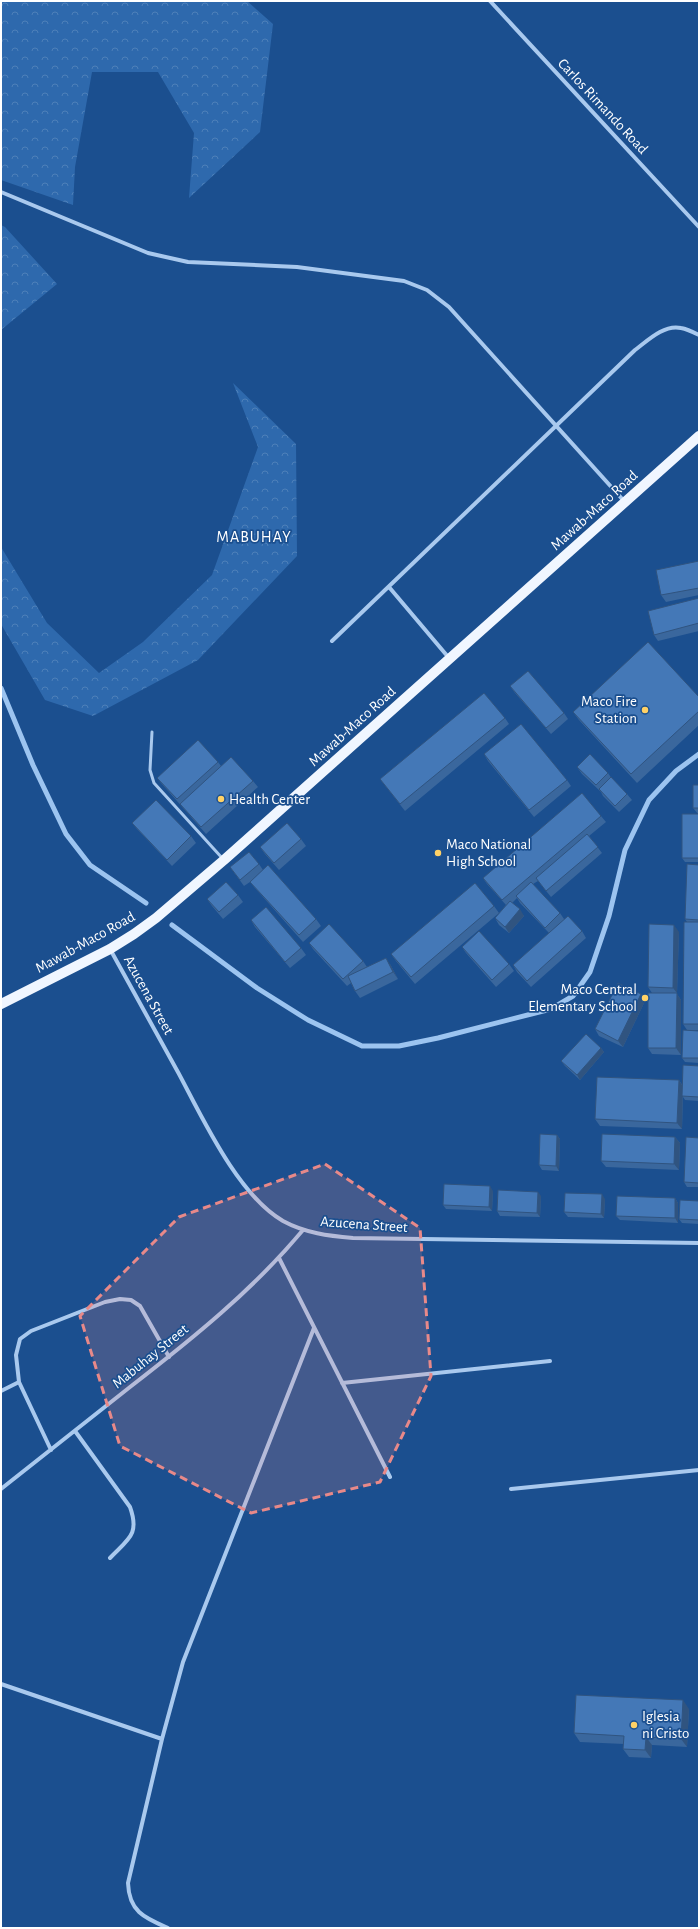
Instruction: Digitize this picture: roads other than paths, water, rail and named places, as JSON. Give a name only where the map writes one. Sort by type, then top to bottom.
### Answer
[{"type":"main road","name":"Mawab-Maco Road","points":[[1,1004],[110,949],[156,918],[224,860],[699,436]]},
{"type":"street","name":"Carlos Rimando Road","points":[[490,1],[699,227]]},
{"type":"street","points":[[1,192],[148,253],[188,262],[297,267],[361,275],[404,281],[427,290],[449,307],[625,502]]},
{"type":"street","points":[[332,641],[558,426],[635,350],[653,336],[666,329],[680,328],[699,335]]},
{"type":"street","points":[[389,587],[449,658]]},
{"type":"street","name":"Azucena Street","points":[[110,949],[215,1140],[240,1180],[258,1200],[282,1220],[303,1230],[327,1236],[353,1238],[699,1243]]},
{"type":"street","name":"Mabuhay Street","points":[[1,1489],[169,1357],[250,1287],[279,1258],[303,1230]]},
{"type":"street","points":[[279,1258],[390,1477]]},
{"type":"street","points":[[51,1450],[20,1382],[16,1355],[20,1339],[31,1331],[105,1302],[120,1299],[131,1300],[140,1306],[169,1357]]},
{"type":"street","points":[[168,1928],[139,1913],[131,1902],[128,1883],[162,1739],[183,1662],[314,1328]]},
{"type":"street","points":[[342,1383],[550,1361]]},
{"type":"street","points":[[1,1391],[20,1382]]},
{"type":"street","points":[[75,1431],[130,1507],[134,1518],[135,1525],[133,1533],[110,1558]]},
{"type":"street","points":[[511,1489],[699,1470]]},
{"type":"street","points":[[1,1684],[162,1739]]},
{"type":"lane","points":[[152,732],[150,770],[154,784],[224,860]]},
{"type":"waterway","points":[[1,688],[33,765],[66,834],[90,865],[146,903]]},
{"type":"waterway","points":[[172,925],[257,988],[308,1020],[362,1046],[399,1046],[438,1038],[551,1009],[573,996],[590,972],[609,916],[625,850],[649,800],[676,771],[699,754]]},
{"type":"place","name":"Maco Fire Station","points":[[645,710]]},
{"type":"place","name":"Health Center","points":[[221,799]]},
{"type":"place","name":"Maco National High School","points":[[438,853]]},
{"type":"place","name":"Maco Central Elementary School","points":[[645,998]]},
{"type":"place","name":"Iglesia ni Cristo","points":[[634,1725]]},
{"type":"district","name":"MABUHAY","points":[[254,536]]}]
